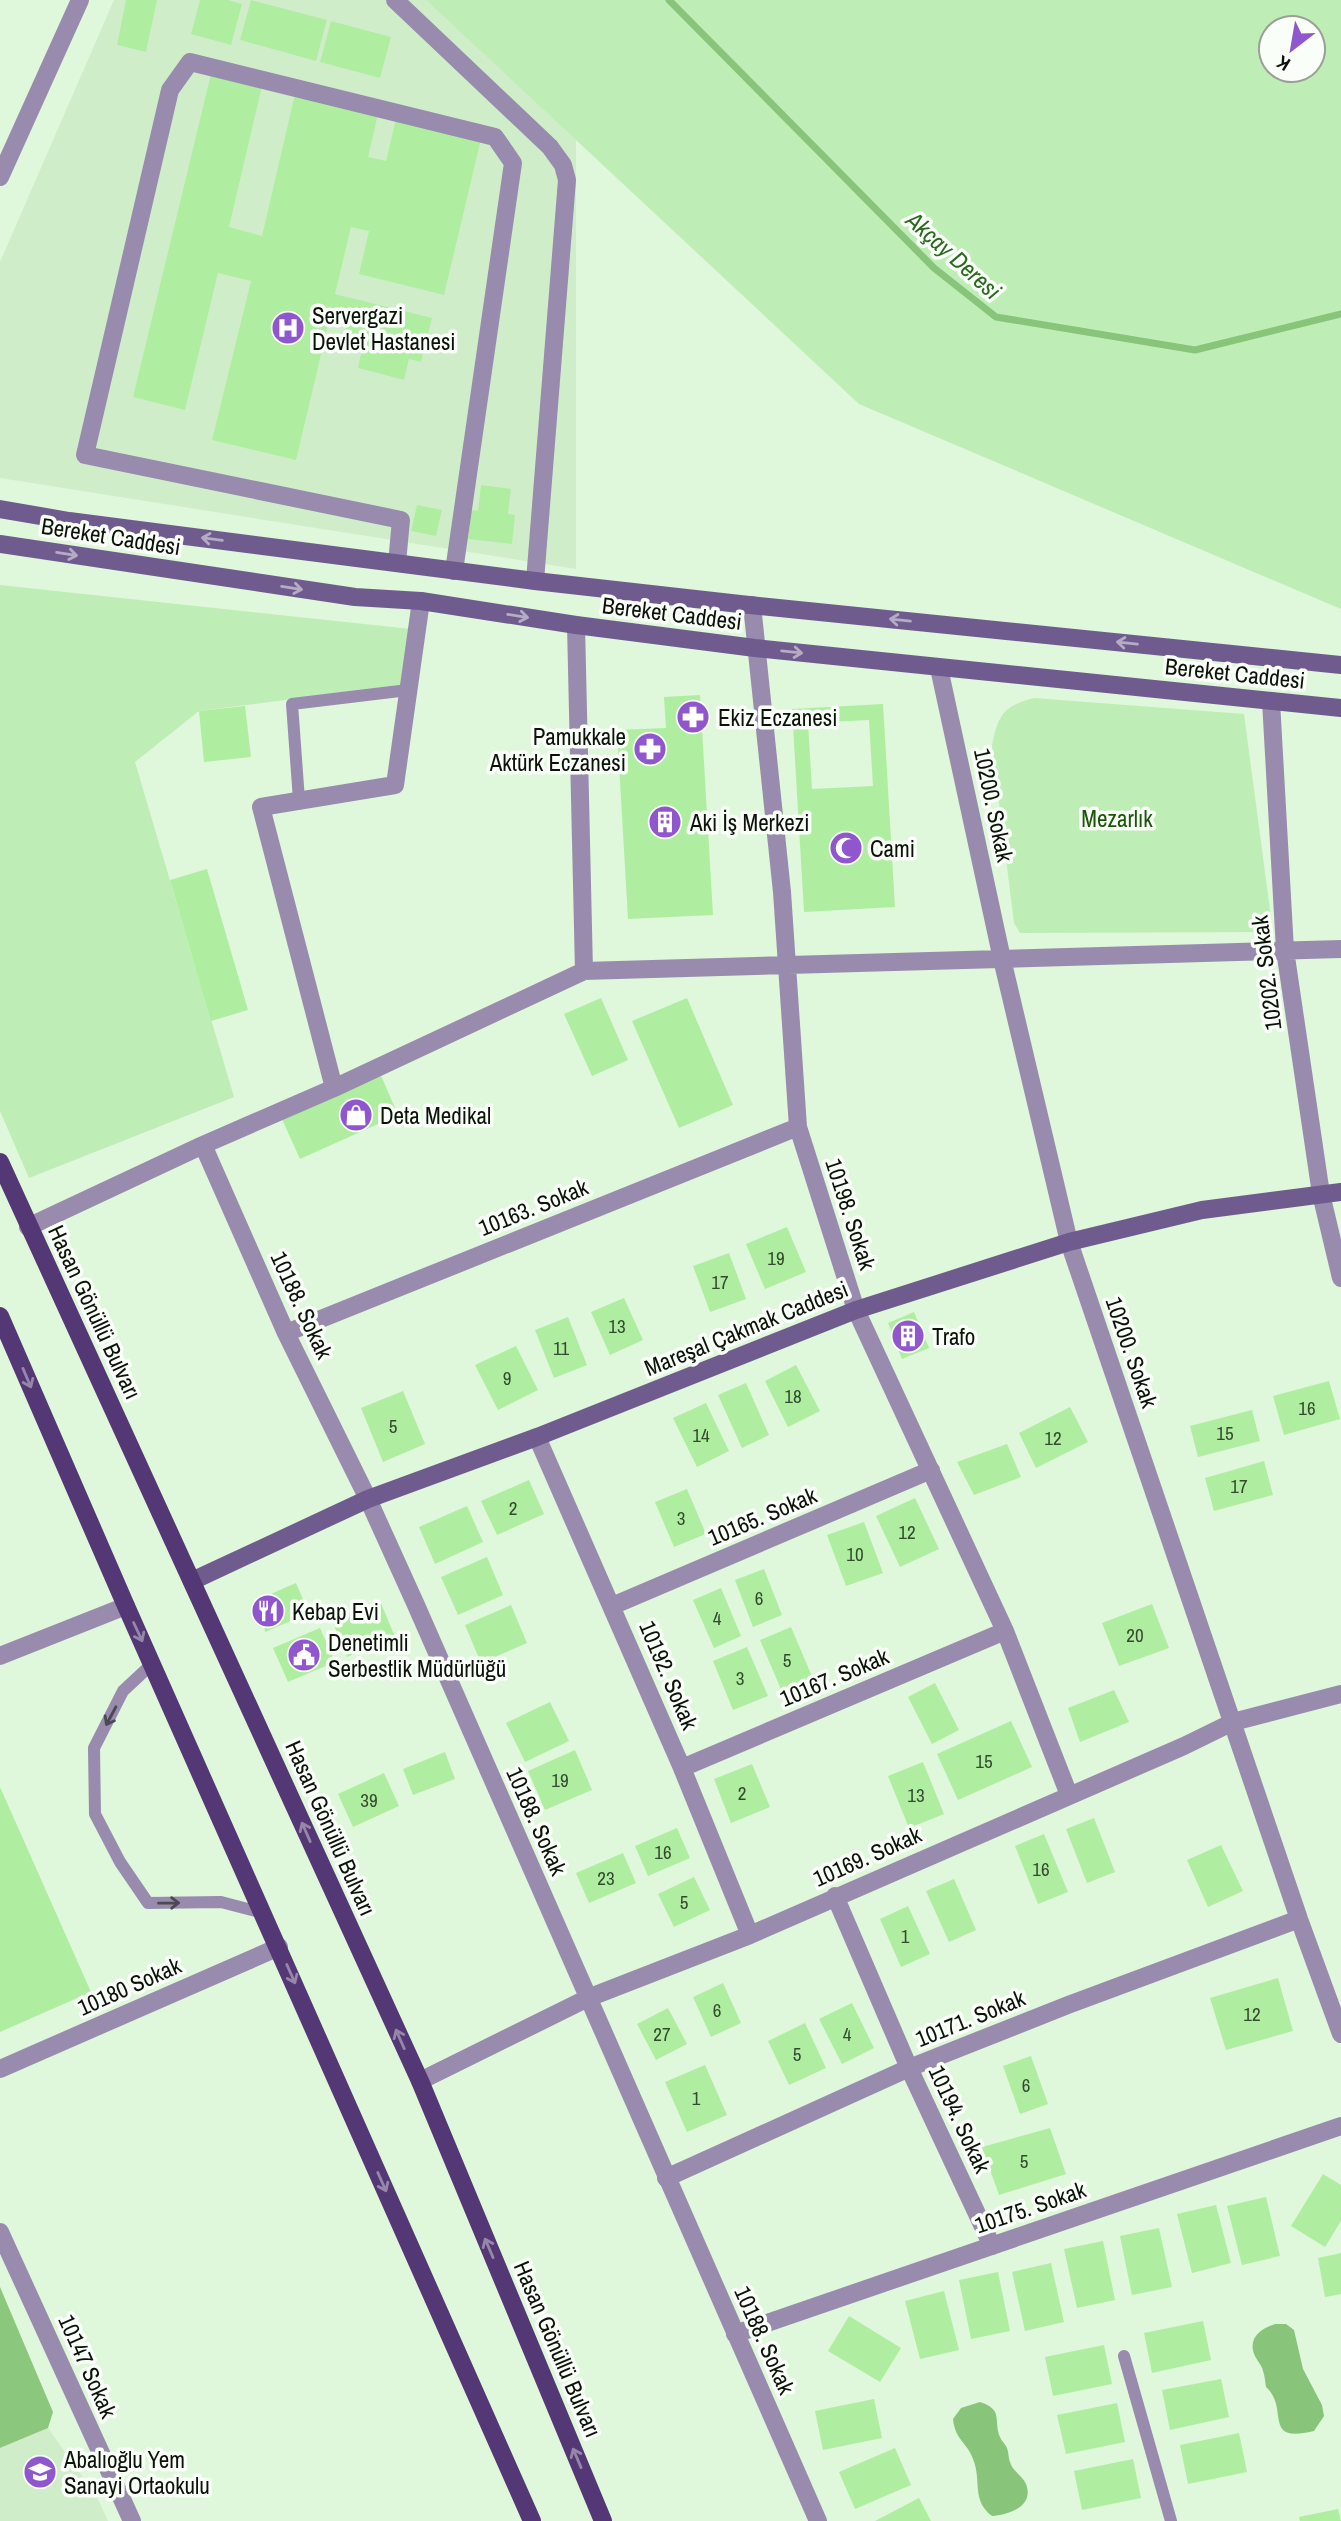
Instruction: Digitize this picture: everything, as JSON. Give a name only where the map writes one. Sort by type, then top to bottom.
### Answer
[{"type":"main road","name":"Hasan Gönüllü Bulvarı","points":[[0,1162],[419,2081],[603,2521]]},
{"type":"main road","points":[[0,1316],[532,2521]]},
{"type":"street","points":[[0,177],[80,0]]},
{"type":"street","points":[[395,0],[550,147],[564,164],[567,180],[535,581]]},
{"type":"street","points":[[397,563],[401,520],[85,455],[170,90],[190,62],[495,136],[513,163],[454,571]]},
{"type":"street","name":"Bereket Caddesi","points":[[0,509],[69,522],[535,581],[1341,665]]},
{"type":"street","name":"Bereket Caddesi","points":[[0,544],[355,597],[421,601],[576,625],[755,648],[1341,708]]},
{"type":"street","points":[[334,1088],[261,807],[394,785],[421,601]]},
{"type":"street","name":"10198. Sokak","points":[[752,605],[782,892],[798,1127],[856,1310],[1005,1631],[1069,1795]]},
{"type":"street","points":[[576,625],[584,971]]},
{"type":"street","name":"10200. Sokak","points":[[939,668],[1002,959],[1069,1242],[1299,1919],[1341,2034]]},
{"type":"street","name":"10202. Sokak","points":[[1271,701],[1285,950],[1321,1194],[1341,1278]]},
{"type":"street","points":[[28,1227],[584,971],[1341,948]]},
{"type":"street","name":"10163. Sokak","points":[[286,1333],[798,1127]]},
{"type":"street","name":"10188. Sokak","points":[[203,1145],[286,1333],[368,1500],[818,2521]]},
{"type":"street","name":"Mareşal Çakmak Caddesi","points":[[192,1581],[368,1500],[537,1437],[856,1310],[1069,1242],[1202,1210],[1341,1192]]},
{"type":"street","name":"10192. Sokak","points":[[537,1437],[682,1768],[750,1935]]},
{"type":"street","name":"10165. Sokak","points":[[612,1606],[931,1471]]},
{"type":"street","points":[[0,1656],[126,1606]]},
{"type":"street","name":"10167. Sokak","points":[[682,1768],[1005,1631]]},
{"type":"street","name":"10169. Sokak","points":[[419,2081],[587,1998],[750,1935],[1184,1746],[1233,1722],[1341,1694]]},
{"type":"street","name":"10194. Sokak","points":[[835,1896],[909,2068],[992,2246]]},
{"type":"street","name":"10171. Sokak","points":[[666,2179],[909,2068],[1068,2005],[1299,1919]]},
{"type":"street","name":"10180 Sokak","points":[[0,2069],[279,1947]]},
{"type":"street","name":"10175. Sokak","points":[[735,2334],[1341,2126]]},
{"type":"street","name":"10147 Sokak","points":[[0,2232],[132,2521]]},
{"type":"lane","points":[[299,800],[292,704],[408,690]]},
{"type":"lane","points":[[153,1663],[123,1692],[94,1748],[95,1814],[120,1862],[148,1903],[221,1902],[263,1913]]},
{"type":"lane","points":[[1124,2356],[1171,2521]]},
{"type":"shaded area","name":"Servergazi Devlet Hastanesi","points":[[114,0],[441,0],[576,116],[576,569],[0,478],[0,262]]},
{"type":"shaded area","points":[[0,2287],[53,2412],[48,2428],[0,2448]]},
{"type":"shaded area","points":[[1275,2324],[1286,2324],[1294,2330],[1303,2369],[1322,2405],[1324,2416],[1314,2431],[1298,2434],[1288,2433],[1282,2428],[1273,2395],[1266,2387],[1253,2345],[1260,2332]]},
{"type":"shaded area","points":[[980,2402],[995,2412],[1000,2438],[1007,2448],[1011,2465],[1025,2481],[1028,2492],[1023,2504],[1012,2512],[992,2516],[981,2503],[976,2467],[956,2432],[953,2419],[961,2408]]},
{"type":"shaded area","name":"Abalıoğlu Yem Sanayi Ortaokulu","points":[[48,2428],[97,2497],[108,2521],[0,2521],[0,2448]]},
{"type":"green space","points":[[426,0],[1341,0],[1341,609],[859,404]]},
{"type":"green space","points":[[0,585],[411,629],[401,685],[199,711],[135,762],[234,1097],[29,1178],[0,1111]]},
{"type":"green space","name":"Mezarlık","points":[[1034,698],[1244,714],[1272,925],[1264,932],[1020,933],[1014,923],[992,746],[1004,713],[1015,705]]},
{"type":"building","points":[[126,0],[157,0],[146,52],[117,45]]},
{"type":"building","points":[[200,0],[228,0],[242,4],[231,45],[191,34]]},
{"type":"building","points":[[251,0],[327,20],[316,61],[240,40]]},
{"type":"building","points":[[331,21],[391,37],[380,78],[320,62]]},
{"type":"building","points":[[211,74],[262,86],[229,227],[262,236],[295,94],[378,114],[368,157],[386,161],[396,119],[481,139],[444,295],[359,274],[369,231],[351,227],[335,294],[432,318],[421,362],[409,359],[404,380],[358,368],[362,348],[342,343],[347,325],[329,321],[296,460],[212,440],[251,281],[218,273],[185,410],[133,397]]},
{"type":"building","points":[[481,485],[511,489],[508,514],[515,515],[512,544],[468,539],[471,510],[478,511]]},
{"type":"building","points":[[417,505],[442,510],[436,536],[411,531]]},
{"type":"building","name":"Aki İş Merkezi","points":[[700,695],[713,915],[628,919],[617,730],[666,728],[664,697]]},
{"type":"building","name":"Cami","points":[[883,704],[895,907],[804,912],[792,709]],"holes":[[[869,720],[873,786],[812,789],[808,723]]]},
{"type":"building","points":[[245,706],[251,757],[204,762],[199,711]]},
{"type":"building","points":[[207,869],[248,1010],[211,1021],[170,880]]},
{"type":"building","points":[[601,998],[628,1060],[592,1076],[564,1014]]},
{"type":"building","points":[[687,998],[733,1105],[679,1128],[632,1021]]},
{"type":"building","points":[[380,1073],[398,1115],[300,1159],[281,1117]]},
{"type":"building","points":[[787,1227],[806,1272],[765,1289],[746,1244]]},
{"type":"building","points":[[729,1253],[746,1299],[710,1312],[693,1266]]},
{"type":"building","points":[[624,1298],[643,1340],[610,1355],[591,1312]]},
{"type":"building","name":"Trafo","points":[[914,1312],[929,1348],[902,1359],[888,1323]]},
{"type":"building","points":[[568,1317],[587,1365],[554,1378],[535,1330]]},
{"type":"building","points":[[516,1346],[538,1390],[498,1410],[475,1365]]},
{"type":"building","points":[[796,1365],[820,1411],[788,1427],[765,1381]]},
{"type":"building","points":[[1329,1381],[1340,1419],[1284,1435],[1273,1396]]},
{"type":"building","points":[[746,1383],[769,1435],[742,1448],[718,1395]]},
{"type":"building","points":[[403,1391],[425,1444],[383,1462],[361,1408]]},
{"type":"building","points":[[706,1403],[729,1451],[697,1467],[673,1418]]},
{"type":"building","points":[[1070,1407],[1088,1442],[1036,1468],[1019,1433]]},
{"type":"building","points":[[1252,1410],[1260,1441],[1198,1457],[1190,1426]]},
{"type":"building","points":[[1007,1444],[1021,1477],[974,1495],[957,1462]]},
{"type":"building","points":[[1264,1461],[1273,1495],[1214,1511],[1205,1478]]},
{"type":"building","points":[[529,1480],[544,1514],[497,1535],[481,1501]]},
{"type":"building","points":[[687,1489],[706,1534],[674,1547],[655,1502]]},
{"type":"building","points":[[915,1498],[939,1549],[900,1567],[876,1516]]},
{"type":"building","points":[[467,1506],[483,1542],[435,1564],[419,1527]]},
{"type":"building","points":[[864,1522],[883,1573],[846,1586],[827,1535]]},
{"type":"building","points":[[487,1557],[503,1595],[458,1615],[441,1577]]},
{"type":"building","points":[[764,1569],[782,1615],[753,1627],[735,1580]]},
{"type":"building","points":[[296,1583],[309,1613],[265,1632],[262,1612],[266,1596]]},
{"type":"building","points":[[721,1588],[741,1636],[714,1648],[693,1600]]},
{"type":"building","points":[[381,1603],[395,1637],[347,1657],[333,1623]]},
{"type":"building","points":[[1152,1604],[1169,1648],[1119,1666],[1102,1623]]},
{"type":"building","points":[[511,1605],[527,1643],[481,1663],[465,1625]]},
{"type":"building","points":[[791,1627],[814,1681],[783,1694],[760,1640]]},
{"type":"building","name":"Denetimli Serbestlik Müdürlüğü","points":[[320,1628],[335,1662],[288,1682],[273,1648]]},
{"type":"building","points":[[747,1647],[768,1696],[733,1710],[713,1661]]},
{"type":"building","points":[[935,1683],[959,1730],[932,1744],[908,1697]]},
{"type":"building","points":[[1114,1690],[1129,1722],[1080,1742],[1068,1708]]},
{"type":"building","points":[[550,1702],[569,1741],[525,1762],[506,1723]]},
{"type":"building","points":[[1011,1721],[1032,1767],[958,1800],[937,1754]]},
{"type":"building","points":[[575,1750],[592,1790],[545,1810],[528,1771]]},
{"type":"building","points":[[445,1752],[455,1779],[413,1795],[403,1769]]},
{"type":"building","points":[[923,1762],[944,1814],[909,1828],[888,1776]]},
{"type":"building","points":[[752,1764],[770,1807],[731,1823],[714,1779]]},
{"type":"building","points":[[384,1773],[399,1806],[353,1827],[338,1794]]},
{"type":"building","points":[[0,1787],[91,1992],[0,2032]]},
{"type":"building","points":[[1094,1818],[1115,1872],[1087,1883],[1066,1829]]},
{"type":"building","points":[[677,1828],[690,1858],[648,1876],[635,1846]]},
{"type":"building","points":[[1044,1834],[1068,1892],[1038,1904],[1015,1846]]},
{"type":"building","points":[[1221,1845],[1243,1891],[1208,1907],[1187,1860]]},
{"type":"building","points":[[623,1853],[636,1883],[589,1903],[576,1873]]},
{"type":"building","points":[[694,1877],[710,1910],[674,1927],[658,1894]]},
{"type":"building","points":[[954,1879],[976,1930],[949,1942],[926,1891]]},
{"type":"building","points":[[908,1906],[930,1954],[901,1967],[880,1919]]},
{"type":"building","points":[[1278,1978],[1293,2031],[1226,2050],[1210,1998]]},
{"type":"building","points":[[723,1983],[741,2023],[711,2037],[693,1997]]},
{"type":"building","points":[[852,2003],[874,2048],[842,2064],[819,2019]]},
{"type":"building","points":[[668,2008],[687,2044],[656,2060],[637,2024]]},
{"type":"building","points":[[805,2023],[826,2068],[789,2085],[768,2041]]},
{"type":"building","points":[[1031,2056],[1048,2104],[1020,2114],[1003,2066]]},
{"type":"building","points":[[705,2065],[727,2115],[687,2132],[665,2082]]},
{"type":"building","points":[[1050,2128],[1066,2174],[999,2195],[982,2147]]},
{"type":"building","points":[[1323,2174],[1341,2185],[1341,2221],[1325,2247],[1291,2226]]},
{"type":"building","points":[[1266,2197],[1280,2256],[1242,2265],[1227,2206]]},
{"type":"building","points":[[1216,2205],[1231,2263],[1192,2273],[1177,2214]]},
{"type":"building","points":[[1159,2228],[1172,2287],[1132,2295],[1120,2236]]},
{"type":"building","points":[[1103,2241],[1115,2300],[1077,2308],[1064,2249]]},
{"type":"building","points":[[1341,2253],[1341,2294],[1325,2297],[1318,2258]]},
{"type":"building","points":[[1051,2263],[1064,2322],[1025,2331],[1012,2272]]},
{"type":"building","points":[[998,2272],[1010,2331],[971,2339],[959,2280]]},
{"type":"building","points":[[944,2291],[959,2350],[920,2359],[905,2301]]},
{"type":"building","points":[[849,2316],[901,2348],[880,2382],[828,2351]]},
{"type":"building","points":[[1203,2321],[1211,2360],[1152,2373],[1144,2333]]},
{"type":"building","points":[[1104,2345],[1112,2384],[1053,2396],[1045,2357]]},
{"type":"building","points":[[1221,2379],[1229,2417],[1170,2430],[1162,2390]]},
{"type":"building","points":[[874,2399],[882,2438],[823,2450],[815,2411]]},
{"type":"building","points":[[1117,2403],[1125,2442],[1066,2454],[1057,2415]]},
{"type":"building","points":[[1239,2433],[1247,2472],[1188,2484],[1180,2445]]},
{"type":"building","points":[[895,2448],[911,2485],[855,2509],[839,2472]]},
{"type":"building","points":[[1133,2459],[1141,2498],[1082,2510],[1074,2471]]},
{"type":"building","points":[[919,2498],[931,2521],[875,2521]]},
{"type":"building","points":[[1338,2509],[1341,2521],[1300,2521],[1299,2517]]},
{"type":"waterway","name":"Akçay Deresi","points":[[669,0],[934,268],[996,317],[1195,350],[1341,314]]},
{"type":"place","name":"Servergazi Devlet Hastanesi","points":[[288,328]]},
{"type":"place","name":"Ekiz Eczanesi","points":[[693,717]]},
{"type":"place","name":"Pamukkale Aktürk Eczanesi","points":[[650,749]]},
{"type":"place","name":"Aki İş Merkezi","points":[[665,822]]},
{"type":"place","name":"Cami","points":[[846,848]]},
{"type":"place","name":"Deta Medikal","points":[[356,1115]]},
{"type":"place","name":"Trafo","points":[[908,1336]]},
{"type":"place","name":"Kebap Evi","points":[[268,1611]]},
{"type":"place","name":"Denetimli Serbestlik Müdürlüğü","points":[[304,1655]]},
{"type":"place","name":"Abalıoğlu Yem Sanayi Ortaokulu","points":[[40,2472]]}]
